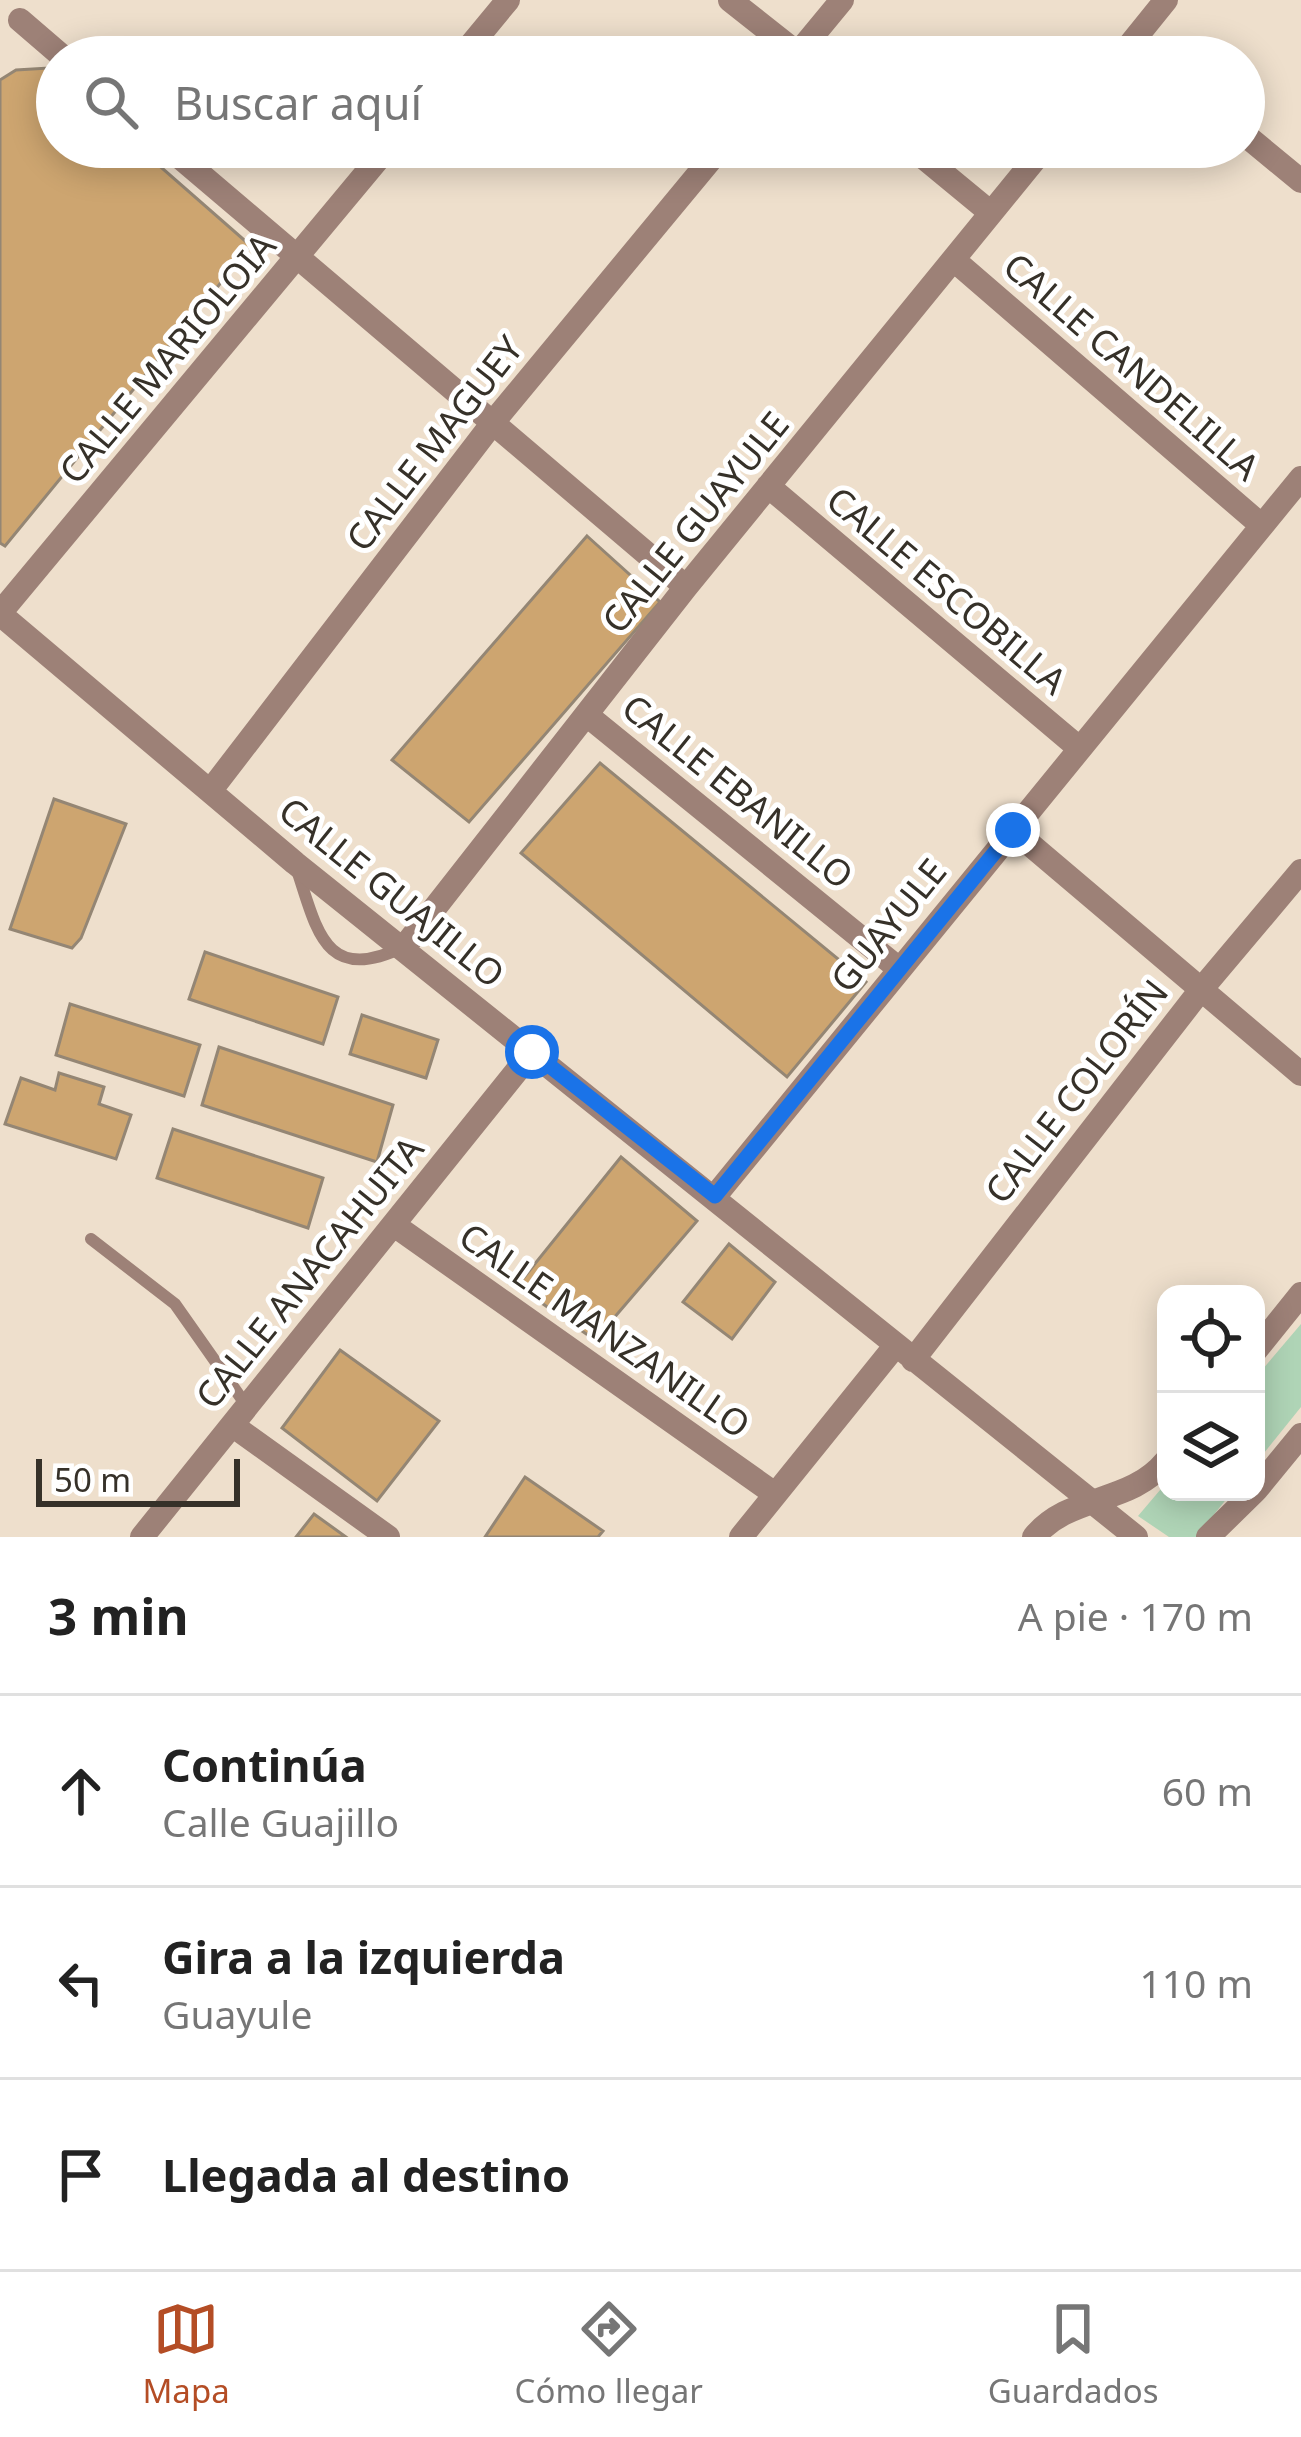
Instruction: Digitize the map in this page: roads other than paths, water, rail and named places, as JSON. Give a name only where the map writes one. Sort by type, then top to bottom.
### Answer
[{"type":"street","points":[[478,36],[508,0]]},
{"type":"street","points":[[730,0],[774,36]]},
{"type":"street","points":[[814,36],[842,0]]},
{"type":"street","points":[[1145,36],[1166,0]]},
{"type":"street","points":[[20,20],[39,36]]},
{"type":"street","points":[[1265,151],[1301,181]]},
{"type":"street","points":[[192,168],[495,420],[686,587]]},
{"type":"street","name":"CALLE MARIOLOIA","points":[[0,614],[371,168]]},
{"type":"street","name":"CALLE MAGUEY","points":[[211,790],[495,420],[704,168]]},
{"type":"street","name":"CALLE CANDELILLA","points":[[936,168],[991,213]]},
{"type":"street","name":"CALLE GUAYULE","points":[[405,946],[686,587],[1028,168]]},
{"type":"street","name":"CALLE CANDELILLA","points":[[955,261],[1262,525]]},
{"type":"street","name":"GUAYULE","points":[[715,1196],[1301,478]]},
{"type":"street","name":"CALLE ESCOBILLA","points":[[768,486],[1079,748]]},
{"type":"street","name":"CALLE GUAJILLO","points":[[0,614],[295,863],[405,946],[1088,1503],[1136,1537]]},
{"type":"street","name":"CALLE EBANILLO","points":[[588,716],[898,968]]},
{"type":"street","points":[[1013,830],[1301,1074]]},
{"type":"street","name":"CALLE COLORÍN","points":[[741,1537],[905,1352],[1301,872]]},
{"type":"street","name":"CALLE ANACAHUITA","points":[[142,1537],[532,1052]]},
{"type":"street","name":"CALLE MANZANILLO","points":[[394,1225],[775,1494]]},
{"type":"street","points":[[1265,1339],[1301,1294]]},
{"type":"street","points":[[239,1416],[388,1537]]},
{"type":"street","points":[[1265,1479],[1301,1436]]},
{"type":"street","points":[[1034,1537],[1062,1513],[1124,1495],[1157,1472]]},
{"type":"street","points":[[1208,1537],[1245,1501]]},
{"type":"lane","points":[[295,863],[320,938],[334,954],[369,959],[405,946]]},
{"type":"lane","points":[[91,1239],[175,1304],[239,1416]]}]
